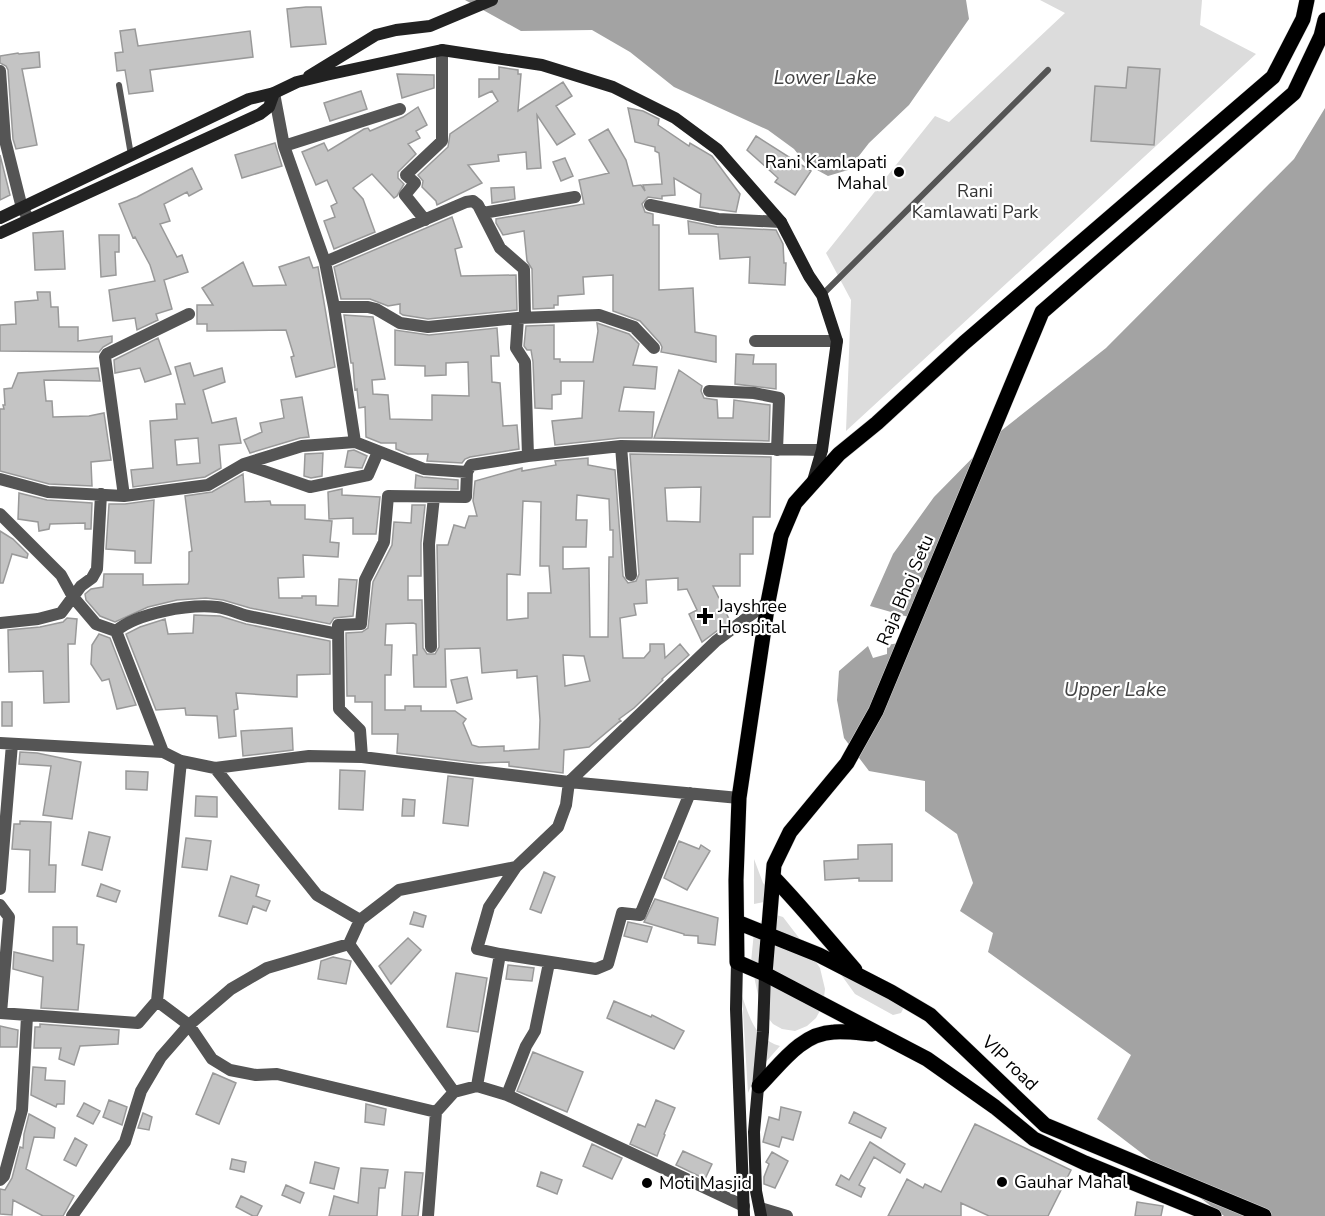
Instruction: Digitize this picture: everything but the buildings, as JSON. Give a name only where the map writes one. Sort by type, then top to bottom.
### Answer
[{"type":"main road","points":[[0,218],[249,99],[274,93],[297,82],[376,35],[430,26],[492,0]]},
{"type":"main road","points":[[744,1211],[736,1009],[738,922],[736,880],[739,798],[768,602],[781,536],[795,503],[839,454],[1273,76],[1304,19],[1307,0]]},
{"type":"main road","name":"Raja Bhoj Setu","points":[[765,974],[774,871],[790,832],[847,764],[876,711],[1042,312],[1294,93],[1321,36],[1325,20]]},
{"type":"main road","points":[[297,82],[442,50],[542,65],[613,87],[675,118],[717,149],[781,222],[809,276],[822,295],[837,341],[822,450],[813,482]]},
{"type":"main road","points":[[0,233],[260,114],[270,106],[274,93]]},
{"type":"main road","points":[[774,871],[810,919],[862,977]]},
{"type":"main road","name":"VIP road","points":[[738,922],[819,955],[930,1015],[1045,1125],[1264,1216]]},
{"type":"main road","points":[[737,962],[765,974],[927,1059],[995,1107],[1034,1139],[1085,1163],[1214,1216]]},
{"type":"main road","points":[[761,1212],[756,1191],[754,1132],[763,1032],[765,974]]},
{"type":"main road","points":[[759,1086],[809,1038],[832,1031],[878,1034]]},
{"type":"street","points":[[425,220],[405,195],[415,183],[406,175],[442,141],[442,50]]},
{"type":"street","points":[[0,71],[2,133],[22,208],[29,219]]},
{"type":"street","points":[[274,93],[284,146],[325,262],[355,441]]},
{"type":"street","points":[[284,146],[400,109]]},
{"type":"street","points":[[483,213],[575,197]]},
{"type":"street","points":[[325,262],[466,202],[473,201],[478,205],[500,248],[524,269],[521,318],[516,348],[525,362],[528,456]]},
{"type":"street","points":[[650,205],[718,219],[781,222]]},
{"type":"street","points":[[334,307],[368,307],[400,323],[428,327],[521,318],[599,315],[634,327],[654,348]]},
{"type":"street","points":[[124,496],[105,357],[189,314]]},
{"type":"street","points":[[755,340],[837,341]]},
{"type":"street","points":[[709,391],[754,393],[779,398],[777,450]]},
{"type":"street","points":[[0,478],[48,492],[124,496],[208,485],[244,464],[302,446],[355,441],[424,469],[467,472]]},
{"type":"street","points":[[621,446],[631,575]]},
{"type":"street","points":[[362,757],[360,730],[339,709],[338,625],[361,624],[365,580],[384,542],[388,496],[466,497],[467,472],[471,465],[621,446],[822,450]]},
{"type":"street","points":[[244,464],[310,487],[368,475],[378,452]]},
{"type":"street","points":[[0,623],[38,619],[61,613],[81,586],[92,578],[97,569],[101,494]]},
{"type":"street","points":[[431,647],[429,543],[434,497]]},
{"type":"street","points":[[0,514],[61,575],[73,597],[96,624],[116,631],[163,752]]},
{"type":"street","points":[[690,793],[640,915],[622,913],[608,964],[596,969],[549,963],[477,949],[489,907],[516,867],[558,827],[566,805],[569,782],[716,641],[768,602]]},
{"type":"street","points":[[116,631],[157,613],[203,606],[219,607],[245,615],[338,634]]},
{"type":"street","points":[[0,889],[6,743],[163,752],[181,761],[215,768],[309,756],[362,757],[569,782],[739,798]]},
{"type":"street","points":[[0,904],[9,917],[0,1012],[27,1016],[138,1023],[157,1001],[181,761]]},
{"type":"street","points":[[215,768],[317,895],[360,920]]},
{"type":"street","points":[[72,1216],[125,1142],[141,1091],[161,1057],[189,1025],[231,989],[267,968],[349,944],[360,920],[399,890],[516,867]]},
{"type":"street","points":[[349,944],[454,1092]]},
{"type":"street","points":[[477,1086],[500,954]]},
{"type":"street","points":[[507,1095],[526,1046],[535,1031],[549,963]]},
{"type":"street","points":[[157,1001],[189,1025],[212,1059],[230,1070],[256,1075],[277,1074],[436,1112]]},
{"type":"street","points":[[0,1180],[4,1176],[22,1110],[27,1016]]},
{"type":"street","points":[[428,1216],[436,1112],[454,1092],[477,1086],[507,1095],[744,1211]]},
{"type":"street","points":[[761,1212],[787,1216]]},
{"type":"lane","points":[[822,295],[1048,70]]},
{"type":"lane","points":[[118,85],[131,156]]},
{"type":"green space","name":"Rani Kamlawati Park","points":[[1040,0],[1202,0],[1200,25],[1256,54],[846,431],[851,300],[826,253],[935,116],[949,122],[1065,13]]},
{"type":"green space","points":[[754,859],[763,883],[778,899],[754,904]]},
{"type":"green space","points":[[773,914],[783,917],[806,947],[820,968],[825,989],[823,1005],[816,1018],[807,1026],[795,1031],[782,1029],[773,1024],[761,1009],[751,962],[754,932],[762,920]]},
{"type":"green space","points":[[825,938],[899,1002],[903,1009],[901,1013],[893,1015],[855,994],[842,976]]},
{"type":"green space","points":[[742,996],[751,1020],[759,1033],[780,1046],[757,1072],[748,1093]]},
{"type":"water","name":"Lower Lake","points":[[465,0],[966,0],[969,19],[909,105],[869,143],[848,170],[828,176],[806,164],[794,149],[768,130],[674,87],[630,52],[592,30],[521,31]]},
{"type":"water","name":"Upper Lake","points":[[1325,108],[1325,1216],[1224,1216],[1097,1119],[1131,1055],[988,952],[993,933],[960,911],[973,883],[957,834],[925,811],[925,781],[869,771],[844,738],[837,700],[839,671],[868,646],[873,658],[887,654],[887,645],[910,641],[912,618],[870,606],[893,554],[934,497],[992,438],[1106,348],[1294,159]]},
{"type":"place","name":"Rani Kamlapati Mahal","points":[[899,172]]},
{"type":"place","name":"Jayshree Hospital","points":[[705,616]]},
{"type":"place","name":"Gauhar Mahal","points":[[1002,1182]]},
{"type":"place","name":"Moti Masjid","points":[[647,1183]]}]
